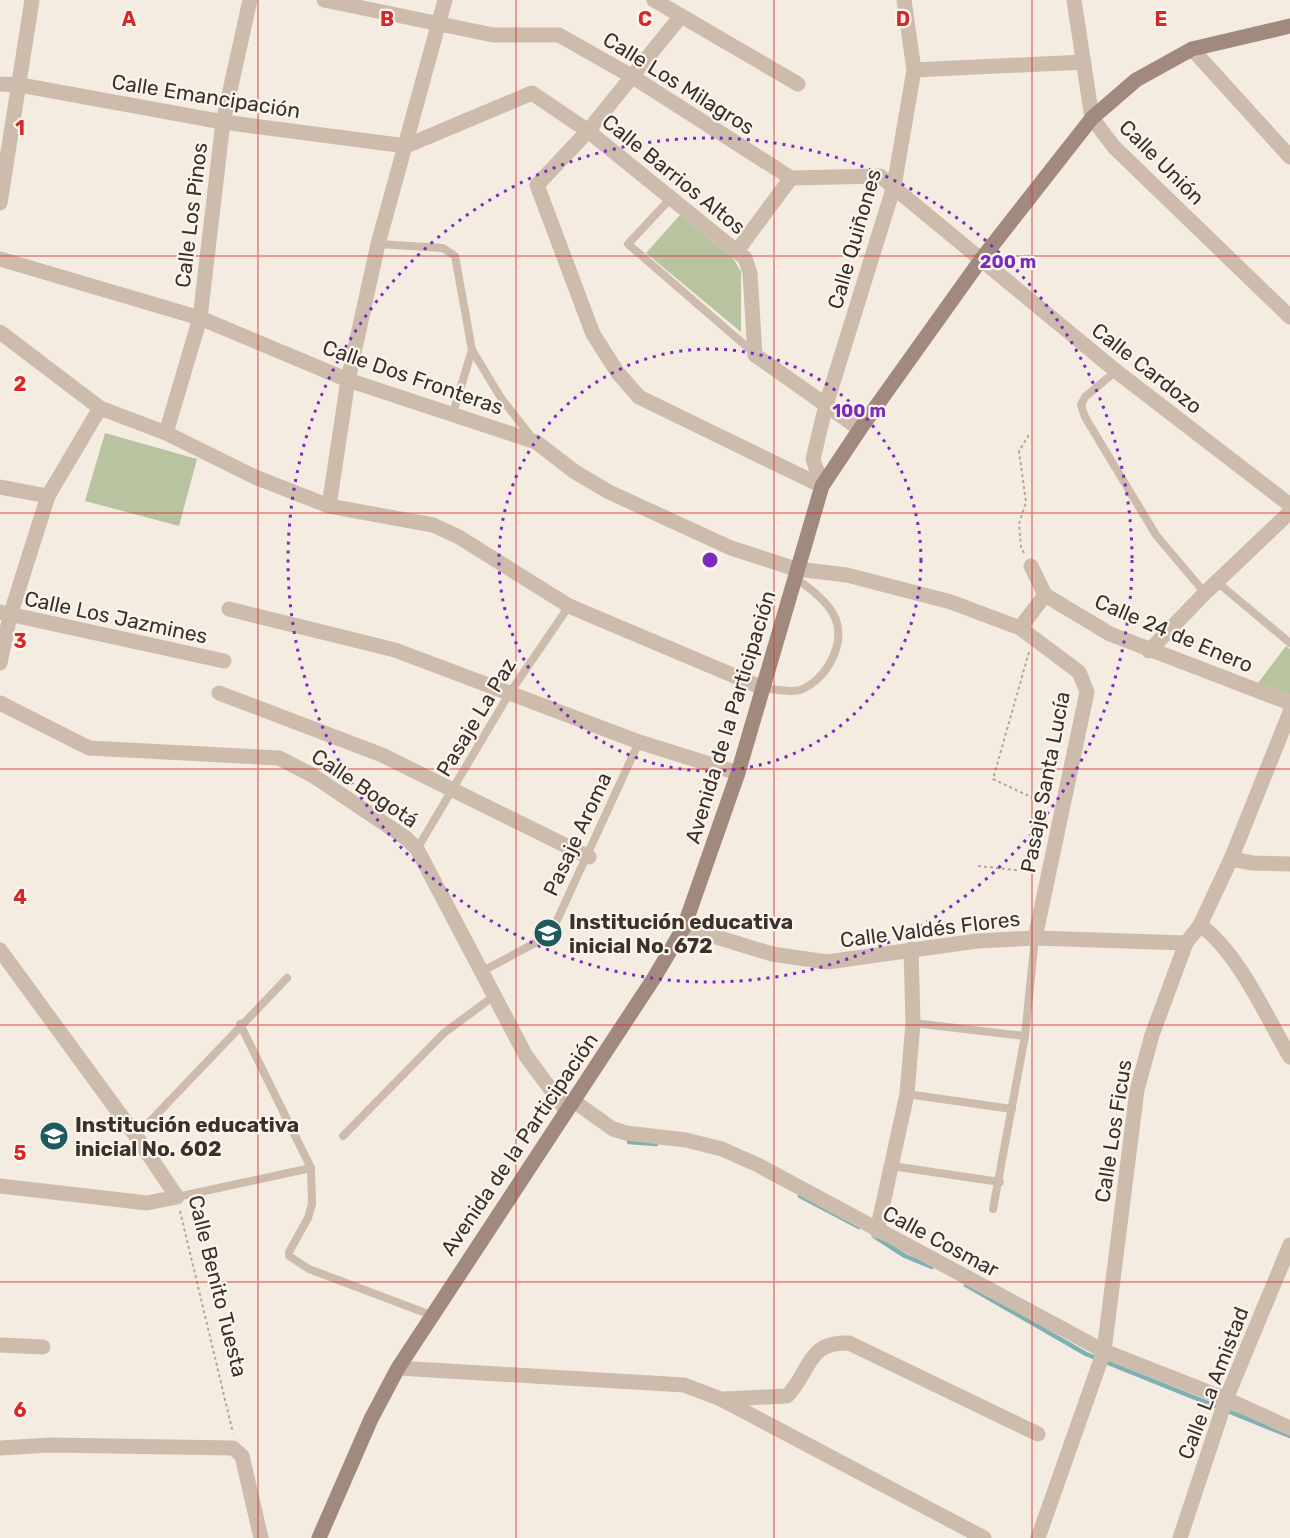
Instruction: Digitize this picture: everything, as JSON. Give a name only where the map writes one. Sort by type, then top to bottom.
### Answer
[{"type":"main road","name":"Avenida de la Participación","points":[[319,1538],[371,1419],[398,1368],[648,988],[684,927],[738,773],[822,486],[980,261],[1092,118],[1136,80],[1192,49],[1290,26]]},
{"type":"street","points":[[0,203],[32,0]]},
{"type":"street","name":"Calle Los Pinos","points":[[166,434],[200,318],[224,122],[250,0]]},
{"type":"street","name":"Calle Los Milagros","points":[[324,0],[493,35],[560,35],[633,77],[791,178]]},
{"type":"street","points":[[330,506],[348,380],[378,244],[445,0]]},
{"type":"street","points":[[654,0],[798,84]]},
{"type":"street","name":"Calle Quiñones","points":[[822,486],[813,459],[826,405],[894,186],[914,70],[904,0]]},
{"type":"street","name":"Calle Unión","points":[[1074,0],[1092,118],[1114,147],[1290,317]]},
{"type":"street","points":[[681,16],[588,131],[537,185],[593,333],[618,372],[639,397],[822,486]]},
{"type":"street","points":[[1192,49],[1290,157]]},
{"type":"street","points":[[914,70],[1084,62]]},
{"type":"street","name":"Calle Emancipación","points":[[0,84],[20,85],[224,122],[406,146]]},
{"type":"street","name":"Calle Barrios Altos","points":[[406,146],[532,93],[588,131],[745,258],[750,273],[752,348],[755,354]]},
{"type":"street","points":[[737,251],[791,178],[880,176],[980,261]]},
{"type":"street","name":"Calle Dos Fronteras","points":[[0,259],[200,318],[348,380],[536,442],[575,472],[609,492],[731,548],[795,574]]},
{"type":"street","name":"Calle Cardozo","points":[[980,261],[1116,371],[1290,505]]},
{"type":"street","points":[[0,332],[100,408],[166,434],[255,477],[330,506],[433,525],[459,537],[568,606],[763,688]]},
{"type":"street","points":[[755,354],[860,429]]},
{"type":"street","points":[[0,663],[5,614],[48,496],[100,408]]},
{"type":"street","points":[[0,487],[48,496]]},
{"type":"street","points":[[1149,651],[1205,593],[1290,512]]},
{"type":"street","points":[[795,574],[846,575],[951,602],[1020,628],[1045,595],[1031,566]]},
{"type":"street","name":"Calle 24 de Enero","points":[[1045,595],[1101,629],[1149,651],[1290,703]]},
{"type":"street","points":[[229,609],[395,650],[639,742],[738,773]]},
{"type":"street","name":"Calle Los Jazmines","points":[[5,614],[224,661]]},
{"type":"street","name":"Pasaje Santa Lucía","points":[[1020,628],[1079,672],[1087,692],[1035,938]]},
{"type":"street","points":[[219,693],[382,754],[589,857]]},
{"type":"street","name":"Calle Bogotá","points":[[0,703],[89,748],[279,758],[321,782],[406,838],[417,849],[480,973],[526,1056],[569,1105]]},
{"type":"street","name":"Calle Los Ficus","points":[[1038,1538],[1104,1351],[1137,1090],[1152,1035],[1186,943],[1200,926],[1231,859],[1290,712]]},
{"type":"street","points":[[1231,859],[1253,863],[1290,864]]},
{"type":"street","points":[[1200,926],[1213,935],[1234,963],[1290,1057]]},
{"type":"street","name":"Calle Valdés Flores","points":[[684,927],[772,954],[827,962],[911,949],[1035,938],[1186,943]]},
{"type":"street","points":[[878,1231],[907,1094],[914,1023],[911,949]]},
{"type":"street","name":"Calle Benito Tuesta","points":[[0,950],[136,1136],[177,1197]]},
{"type":"street","name":"Calle Cosmar","points":[[569,1105],[620,1131],[686,1140],[722,1149],[758,1166],[1104,1351],[1226,1399],[1290,1428]]},
{"type":"street","points":[[0,1186],[147,1203],[177,1197]]},
{"type":"street","name":"Calle La Amistad","points":[[1180,1538],[1226,1399],[1290,1245]]},
{"type":"street","points":[[721,1399],[787,1396],[816,1352],[824,1345],[849,1343],[1038,1434]]},
{"type":"street","points":[[0,1345],[43,1347]]},
{"type":"street","points":[[398,1368],[684,1385],[721,1399],[984,1538]]},
{"type":"street","points":[[0,1448],[50,1445],[233,1448],[242,1456],[261,1538]]},
{"type":"lane","points":[[671,198],[628,244],[755,354]]},
{"type":"lane","points":[[378,244],[443,248],[455,255],[472,350],[501,398],[536,442]]},
{"type":"lane","points":[[453,413],[472,350]]},
{"type":"lane","points":[[1116,371],[1085,397],[1081,405],[1085,417],[1156,535],[1205,593]]},
{"type":"lane","points":[[763,688],[799,690],[813,683],[827,669],[839,648],[840,630],[834,615],[820,594],[795,574]]},
{"type":"lane","points":[[1217,582],[1290,643]]},
{"type":"lane","name":"Pasaje La Paz","points":[[417,849],[509,694],[568,606]]},
{"type":"lane","name":"Pasaje Aroma","points":[[480,973],[548,936],[589,857],[639,742]]},
{"type":"lane","points":[[993,1209],[1000,1182],[1025,1036],[1035,938]]},
{"type":"lane","points":[[136,1136],[240,1024],[287,978]]},
{"type":"lane","points":[[343,1136],[444,1033],[494,996]]},
{"type":"lane","points":[[914,1023],[1025,1036]]},
{"type":"lane","points":[[240,1024],[311,1168],[312,1204],[309,1218],[288,1252],[289,1256],[309,1269],[431,1316]]},
{"type":"lane","points":[[907,1094],[1012,1108]]},
{"type":"lane","points":[[892,1166],[1000,1182]]},
{"type":"lane","points":[[177,1197],[311,1168]]},
{"type":"path","points":[[1029,435],[1019,452],[1026,502],[1020,524],[1021,547],[1031,566]]},
{"type":"path","points":[[1033,638],[993,779],[1062,811]]},
{"type":"path","points":[[978,866],[1049,874]]},
{"type":"path","name":"Calle Benito Tuesta","points":[[177,1197],[237,1450]]},
{"type":"green space","points":[[680,215],[733,258],[741,272],[741,332],[646,253]]},
{"type":"green space","points":[[105,433],[197,459],[179,526],[85,501]]},
{"type":"green space","points":[[1286,646],[1290,649],[1290,695],[1258,683]]},
{"type":"waterway","points":[[629,1142],[656,1144]]},
{"type":"waterway","points":[[800,1196],[859,1227]]},
{"type":"waterway","points":[[874,1236],[905,1256],[932,1267]]},
{"type":"waterway","points":[[966,1285],[1086,1354],[1290,1436]]},
{"type":"place","name":"Institución educativa inicial No. 672","points":[[548,933]]},
{"type":"place","name":"Institución educativa inicial No. 602","points":[[54,1136]]}]
